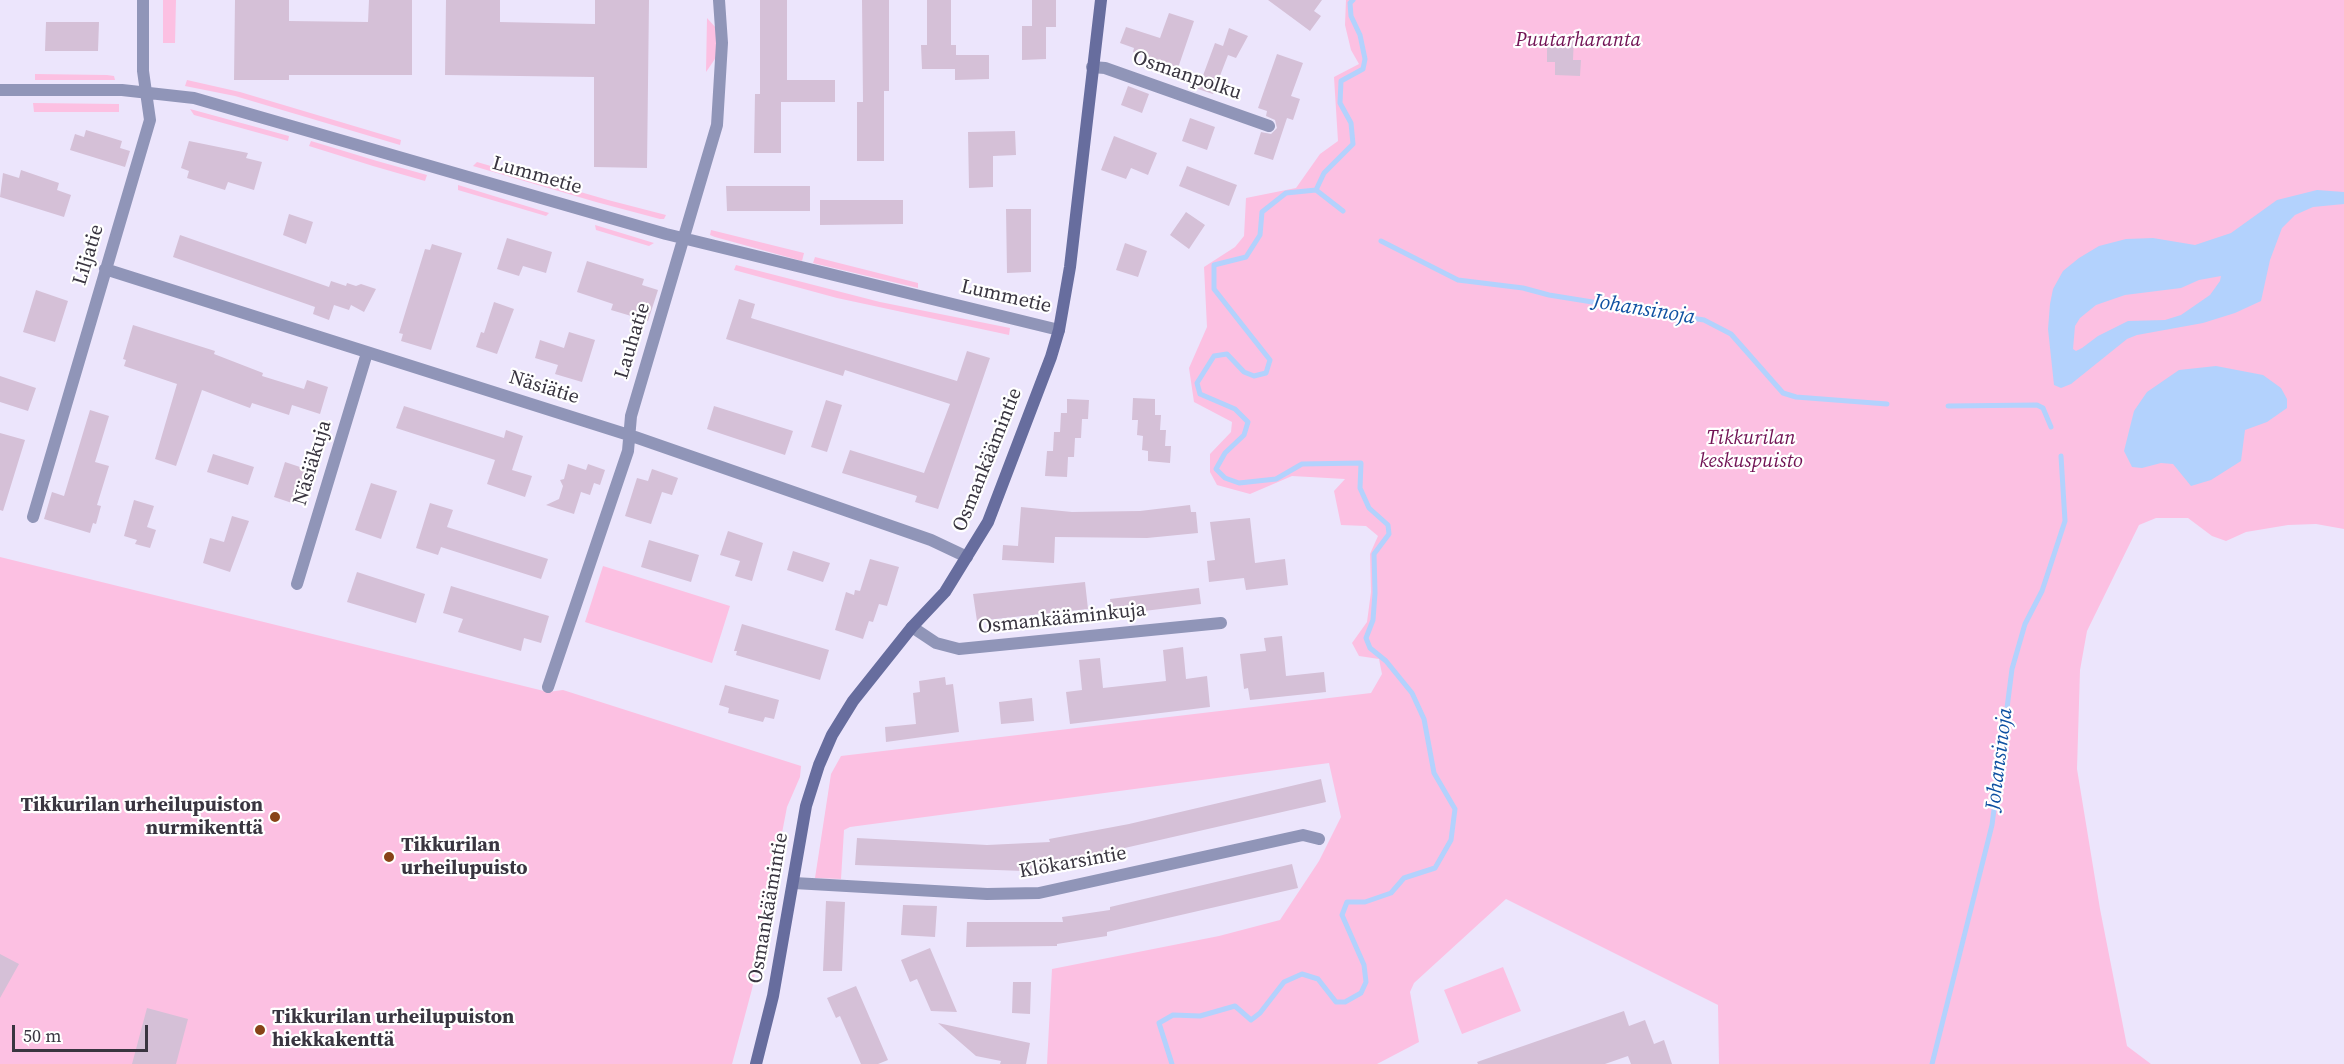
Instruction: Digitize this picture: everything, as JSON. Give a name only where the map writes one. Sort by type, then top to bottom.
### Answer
[{"type":"street","name":"Liljatie","points":[[33,518],[150,120],[143,71],[143,0]]},
{"type":"street","name":"Lauhatie","points":[[548,687],[628,451],[631,416],[717,125],[722,43],[719,0]]},
{"type":"street","name":"Osmankäämintie","points":[[756,1064],[773,996],[806,806],[832,735],[853,701],[912,627],[945,592],[988,522],[1059,330],[1070,267],[1101,0]]},
{"type":"street","name":"Osmanpolku","points":[[1092,67],[1105,68],[1269,126]]},
{"type":"street","name":"Lummetie","points":[[0,90],[146,92],[194,98],[684,239],[1059,330]]},
{"type":"street","name":"Näsiätie","points":[[105,269],[628,435],[931,540],[968,557]]},
{"type":"street","name":"Näsiäkuja","points":[[297,584],[367,353]]},
{"type":"street","name":"Osmankääminkuja","points":[[912,627],[936,643],[959,649],[1221,624]]},
{"type":"street","name":"Klökarsintie","points":[[794,883],[987,894],[1039,892],[1303,835],[1318,839]]},
{"type":"green space","points":[[163,0],[176,0],[175,43],[163,43]]},
{"type":"green space","name":"Tikkurilan keskuspuisto","points":[[1346,0],[2344,0],[2344,529],[2316,524],[2288,525],[2246,532],[2226,541],[2212,536],[2188,518],[2156,518],[2139,525],[2087,631],[2080,670],[2077,769],[2100,909],[2127,1046],[2151,1064],[1719,1064],[1718,1005],[1506,899],[1414,983],[1410,992],[1419,1042],[1377,1064],[1047,1064],[1052,969],[1219,936],[1280,920],[1319,861],[1341,817],[1329,763],[850,827],[844,830],[841,879],[815,878],[831,774],[841,756],[1371,693],[1382,674],[1379,659],[1359,656],[1352,643],[1367,622],[1371,592],[1370,554],[1378,536],[1366,526],[1341,525],[1334,491],[1345,479],[1292,476],[1250,494],[1217,485],[1210,472],[1210,454],[1231,432],[1232,422],[1194,402],[1189,368],[1207,327],[1204,267],[1235,247],[1244,236],[1246,198],[1296,188],[1320,154],[1338,141],[1334,77],[1359,64],[1351,50],[1345,25]]},
{"type":"green space","points":[[707,18],[717,29],[717,56],[706,72]]},
{"type":"green space","points":[[35,74],[107,75],[114,76],[115,80],[35,80]]},
{"type":"green space","points":[[187,80],[240,92],[401,140],[400,145],[235,96],[185,86]]},
{"type":"green space","points":[[33,103],[119,104],[119,112],[34,112]]},
{"type":"green space","points":[[190,109],[289,136],[288,141],[194,115]]},
{"type":"green space","points":[[311,141],[427,175],[425,181],[373,166],[309,146]]},
{"type":"green space","points":[[477,162],[666,215],[664,219],[660,219],[596,202],[473,166]]},
{"type":"green space","points":[[458,185],[549,213],[546,216],[458,190]]},
{"type":"green space","points":[[595,225],[654,243],[649,246],[596,230]]},
{"type":"green space","points":[[711,230],[804,253],[802,261],[715,237],[710,235]]},
{"type":"green space","points":[[815,257],[918,283],[918,288],[813,263]]},
{"type":"green space","points":[[736,265],[880,302],[1010,328],[1009,335],[837,298],[734,270]]},
{"type":"green space","name":"Tikkurilan urheilupuisto","points":[[0,557],[548,692],[563,690],[801,766],[800,777],[787,807],[752,989],[732,1064],[0,1064]]},
{"type":"green space","points":[[603,566],[730,606],[712,663],[585,622]]},
{"type":"green space","points":[[1503,967],[1521,1011],[1462,1034],[1444,990]]},
{"type":"water","points":[[2317,190],[2344,192],[2344,204],[2313,207],[2295,215],[2282,228],[2270,260],[2261,301],[2235,313],[2203,323],[2137,335],[2127,339],[2071,384],[2061,388],[2054,385],[2048,329],[2053,289],[2063,271],[2099,246],[2126,239],[2153,238],[2195,245],[2231,233],[2277,200]],"holes":[[[2221,276],[2210,295],[2181,315],[2165,320],[2128,321],[2098,336],[2082,348],[2076,351],[2073,349],[2075,326],[2080,318],[2096,305],[2125,295],[2181,288],[2199,280]]]},
{"type":"water","points":[[2216,366],[2263,375],[2281,388],[2287,399],[2287,408],[2267,422],[2245,430],[2241,461],[2211,480],[2191,486],[2173,464],[2161,463],[2142,468],[2132,467],[2124,451],[2134,411],[2147,392],[2179,370]]},
{"type":"building","points":[[235,0],[289,0],[289,21],[368,22],[369,0],[412,0],[412,75],[289,75],[289,80],[234,80]]},
{"type":"building","points":[[446,0],[500,0],[500,22],[595,24],[595,0],[649,0],[647,168],[594,167],[594,77],[445,75]]},
{"type":"building","points":[[760,0],[787,0],[787,80],[835,80],[835,102],[781,102],[781,153],[754,153],[755,94],[760,94]]},
{"type":"building","points":[[862,0],[889,0],[889,91],[884,91],[884,161],[857,161],[857,102],[863,102]]},
{"type":"building","points":[[927,0],[951,0],[951,45],[956,45],[956,55],[989,55],[989,79],[955,80],[955,69],[922,69],[921,45],[927,45]]},
{"type":"building","points":[[1032,0],[1056,0],[1056,27],[1046,27],[1046,59],[1022,60],[1022,26],[1032,26]]},
{"type":"building","points":[[1268,0],[1322,0],[1314,11],[1321,16],[1310,31]]},
{"type":"building","points":[[1169,13],[1194,21],[1178,68],[1133,52],[1134,48],[1120,43],[1126,27],[1160,38]]},
{"type":"building","points":[[46,22],[99,22],[98,51],[45,51]]},
{"type":"building","points":[[1229,28],[1248,36],[1236,58],[1228,55],[1213,94],[1198,89],[1215,43],[1223,46]]},
{"type":"building","points":[[1547,35],[1574,36],[1573,60],[1581,60],[1580,76],[1555,75],[1555,62],[1547,62]]},
{"type":"building","points":[[1277,54],[1303,63],[1291,96],[1300,99],[1293,120],[1287,118],[1273,160],[1254,154],[1261,132],[1271,134],[1277,128],[1275,120],[1266,116],[1267,111],[1258,108]]},
{"type":"building","points":[[1128,86],[1149,94],[1142,113],[1121,105]]},
{"type":"building","points":[[1190,118],[1215,127],[1207,150],[1182,141]]},
{"type":"building","points":[[86,130],[122,141],[120,148],[130,151],[125,167],[70,150],[75,134],[84,137]]},
{"type":"building","points":[[1015,131],[1016,155],[993,156],[993,187],[969,188],[968,132]]},
{"type":"building","points":[[1114,136],[1157,153],[1148,175],[1131,168],[1126,179],[1101,170]]},
{"type":"building","points":[[189,141],[248,153],[246,158],[262,162],[254,190],[228,182],[225,190],[187,178],[189,171],[181,168]]},
{"type":"building","points":[[1187,166],[1237,185],[1229,206],[1179,186]]},
{"type":"building","points":[[21,170],[59,183],[57,190],[71,195],[64,217],[0,197],[3,173],[19,178]]},
{"type":"building","points":[[726,186],[810,186],[810,211],[727,211]]},
{"type":"building","points":[[820,200],[903,200],[903,224],[820,225]]},
{"type":"building","points":[[1006,209],[1031,209],[1031,272],[1007,273]]},
{"type":"building","points":[[1186,212],[1205,225],[1189,249],[1170,235]]},
{"type":"building","points":[[289,214],[313,222],[306,244],[283,235]]},
{"type":"building","points":[[180,235],[329,287],[331,281],[346,286],[347,283],[356,286],[361,284],[376,289],[364,312],[351,305],[349,310],[334,305],[329,320],[313,314],[315,307],[173,257]]},
{"type":"building","points":[[507,238],[552,252],[546,273],[523,266],[519,276],[497,269]]},
{"type":"building","points":[[1125,243],[1147,251],[1138,277],[1116,270]]},
{"type":"building","points":[[432,244],[462,253],[431,350],[401,341],[403,334],[399,333],[425,249],[430,250]]},
{"type":"building","points":[[587,261],[644,279],[642,285],[658,290],[648,321],[611,310],[613,304],[577,292]]},
{"type":"building","points":[[36,290],[68,301],[55,342],[23,332]]},
{"type":"building","points":[[739,299],[755,304],[751,318],[957,381],[967,351],[990,358],[938,509],[915,502],[917,496],[842,473],[850,450],[924,473],[950,404],[845,370],[843,376],[726,339]]},
{"type":"building","points":[[494,302],[514,309],[497,354],[476,347],[481,332],[484,333]]},
{"type":"building","points":[[133,325],[215,351],[214,354],[263,373],[262,376],[304,389],[307,380],[328,387],[320,414],[292,405],[289,415],[252,403],[250,408],[202,390],[176,466],[155,459],[177,384],[124,366],[126,360],[123,359]]},
{"type":"building","points":[[569,332],[595,340],[582,382],[555,374],[558,365],[535,358],[540,340],[564,348]]},
{"type":"building","points":[[0,376],[36,388],[28,411],[0,402]]},
{"type":"building","points":[[1133,398],[1155,399],[1155,415],[1161,415],[1160,430],[1166,430],[1165,446],[1171,446],[1170,463],[1148,461],[1148,451],[1142,450],[1143,436],[1137,435],[1138,420],[1132,420]]},
{"type":"building","points":[[1067,399],[1089,400],[1088,419],[1082,419],[1081,438],[1075,438],[1074,457],[1068,457],[1067,477],[1045,476],[1047,451],[1053,451],[1054,432],[1060,432],[1061,413],[1067,413]]},
{"type":"building","points":[[826,400],[842,405],[827,452],[811,447]]},
{"type":"building","points":[[404,406],[504,438],[506,430],[523,436],[512,470],[532,476],[525,497],[487,484],[495,460],[396,428]]},
{"type":"building","points":[[714,406],[793,431],[785,455],[707,429]]},
{"type":"building","points":[[90,410],[109,416],[95,462],[109,466],[97,505],[101,506],[96,524],[93,523],[90,533],[44,519],[52,492],[64,496]]},
{"type":"building","points":[[0,433],[25,440],[3,511],[0,510]]},
{"type":"building","points":[[213,454],[254,467],[248,485],[207,472]]},
{"type":"building","points":[[285,462],[306,469],[295,504],[274,497]]},
{"type":"building","points":[[568,464],[586,470],[588,464],[605,470],[600,485],[594,483],[590,495],[581,492],[574,514],[546,505],[559,499],[563,486],[560,480],[564,479]]},
{"type":"building","points":[[652,469],[678,478],[672,495],[662,492],[651,524],[625,516],[637,478],[648,481]]},
{"type":"building","points":[[371,483],[397,491],[381,539],[355,530]]},
{"type":"building","points":[[134,500],[154,506],[147,527],[156,530],[150,548],[135,544],[137,540],[124,536]]},
{"type":"building","points":[[430,503],[453,510],[447,527],[548,559],[541,579],[441,547],[438,555],[416,548]]},
{"type":"building","points":[[1190,505],[1191,512],[1196,512],[1198,533],[1147,538],[1055,537],[1054,563],[1002,560],[1003,545],[1018,546],[1021,507],[1072,512],[1140,511]]},
{"type":"building","points":[[232,516],[249,521],[230,572],[203,563],[210,538],[224,542]]},
{"type":"building","points":[[1250,518],[1255,563],[1285,559],[1288,585],[1246,590],[1244,578],[1209,582],[1207,561],[1215,560],[1210,522]]},
{"type":"building","points":[[728,531],[763,543],[752,581],[735,576],[740,561],[720,555]]},
{"type":"building","points":[[649,540],[699,555],[691,582],[641,567]]},
{"type":"building","points":[[793,551],[830,563],[823,582],[787,570]]},
{"type":"building","points":[[870,559],[899,567],[887,606],[879,604],[873,622],[869,621],[863,639],[835,630],[846,592],[854,595],[855,590],[860,591]]},
{"type":"building","points":[[357,572],[425,594],[416,623],[347,602]]},
{"type":"building","points":[[1085,582],[1088,609],[977,621],[973,594]]},
{"type":"building","points":[[451,586],[549,616],[541,643],[524,638],[521,651],[458,632],[463,619],[443,613]]},
{"type":"building","points":[[1199,588],[1201,604],[1112,615],[1110,599]]},
{"type":"building","points":[[742,624],[829,650],[820,680],[736,655],[737,651],[734,651]]},
{"type":"building","points":[[1282,636],[1286,676],[1324,672],[1326,692],[1250,700],[1248,688],[1244,689],[1240,654],[1266,651],[1264,638]]},
{"type":"building","points":[[1183,647],[1186,679],[1207,676],[1210,707],[1070,724],[1066,692],[1082,690],[1079,660],[1100,658],[1103,688],[1166,681],[1163,650]]},
{"type":"building","points":[[945,677],[946,685],[953,684],[959,732],[886,742],[885,727],[916,724],[913,693],[920,692],[919,681]]},
{"type":"building","points":[[725,685],[779,700],[774,719],[765,717],[763,722],[728,713],[729,708],[719,705]]},
{"type":"building","points":[[1032,698],[1034,721],[1001,724],[999,702]]},
{"type":"building","points":[[1321,779],[1326,802],[1024,871],[855,865],[857,838],[987,845],[1050,842],[1049,839],[1129,824]]},
{"type":"building","points":[[1292,864],[1298,888],[1107,932],[1107,936],[1057,944],[1057,946],[966,947],[967,922],[1063,922],[1062,917],[1110,910],[1110,907]]},
{"type":"building","points":[[826,901],[845,902],[842,971],[823,971]]},
{"type":"building","points":[[903,905],[937,906],[935,937],[901,935]]},
{"type":"building","points":[[930,948],[957,1012],[931,1011],[917,979],[910,982],[901,960]]},
{"type":"building","points":[[0,954],[19,964],[0,998]]},
{"type":"building","points":[[1013,982],[1031,982],[1030,1014],[1012,1013]]},
{"type":"building","points":[[856,986],[888,1060],[878,1064],[861,1064],[840,1016],[836,1018],[827,998]]},
{"type":"building","points":[[147,1008],[188,1019],[176,1064],[132,1064]]},
{"type":"building","points":[[1624,1011],[1629,1026],[1645,1020],[1654,1044],[1664,1040],[1672,1064],[1631,1064],[1628,1056],[1605,1064],[1478,1064],[1477,1062]]},
{"type":"building","points":[[938,1023],[1030,1043],[1026,1064],[1000,1064],[1001,1061],[976,1056]]},
{"type":"waterway","points":[[1172,1064],[1159,1023],[1173,1015],[1200,1016],[1235,1006],[1251,1020],[1260,1013],[1284,982],[1302,974],[1318,979],[1336,1002],[1345,1002],[1361,993],[1366,982],[1364,965],[1342,915],[1347,902],[1365,902],[1391,893],[1404,878],[1435,868],[1451,840],[1455,809],[1434,773],[1424,719],[1412,693],[1386,661],[1370,648],[1366,638],[1373,620],[1374,554],[1389,534],[1388,525],[1369,508],[1360,488],[1361,463],[1302,464],[1276,479],[1239,483],[1225,478],[1216,469],[1225,453],[1244,435],[1248,422],[1235,409],[1200,394],[1197,383],[1214,356],[1227,354],[1244,372],[1254,376],[1266,373],[1270,360],[1214,289],[1214,265],[1246,257],[1260,235],[1262,212],[1286,193],[1316,190],[1324,173],[1353,144],[1351,123],[1340,103],[1341,81],[1363,69],[1365,59],[1360,35],[1351,16],[1350,3],[1353,0]]},
{"type":"waterway","name":"Johansinoja","points":[[1316,190],[1343,211]]},
{"type":"waterway","name":"Johansinoja","points":[[1381,241],[1458,280],[1523,288],[1549,295],[1704,320],[1731,334],[1783,393],[1796,397],[1887,404]]},
{"type":"waterway","name":"Johansinoja","points":[[1948,406],[2037,405],[2043,408],[2051,427]]},
{"type":"waterway","name":"Johansinoja","points":[[1932,1064],[1992,825],[2012,669],[2025,624],[2042,591],[2065,521],[2061,456]]},
{"type":"place","name":"Tikkurilan urheilupuiston nurmikenttä","points":[[275,817]]},
{"type":"place","name":"Tikkurilan urheilupuisto","points":[[389,857]]},
{"type":"place","name":"Tikkurilan urheilupuiston hiekkakenttä","points":[[260,1030]]},
{"type":"park label","name":"Puutarharanta","points":[[1578,41]]}]
